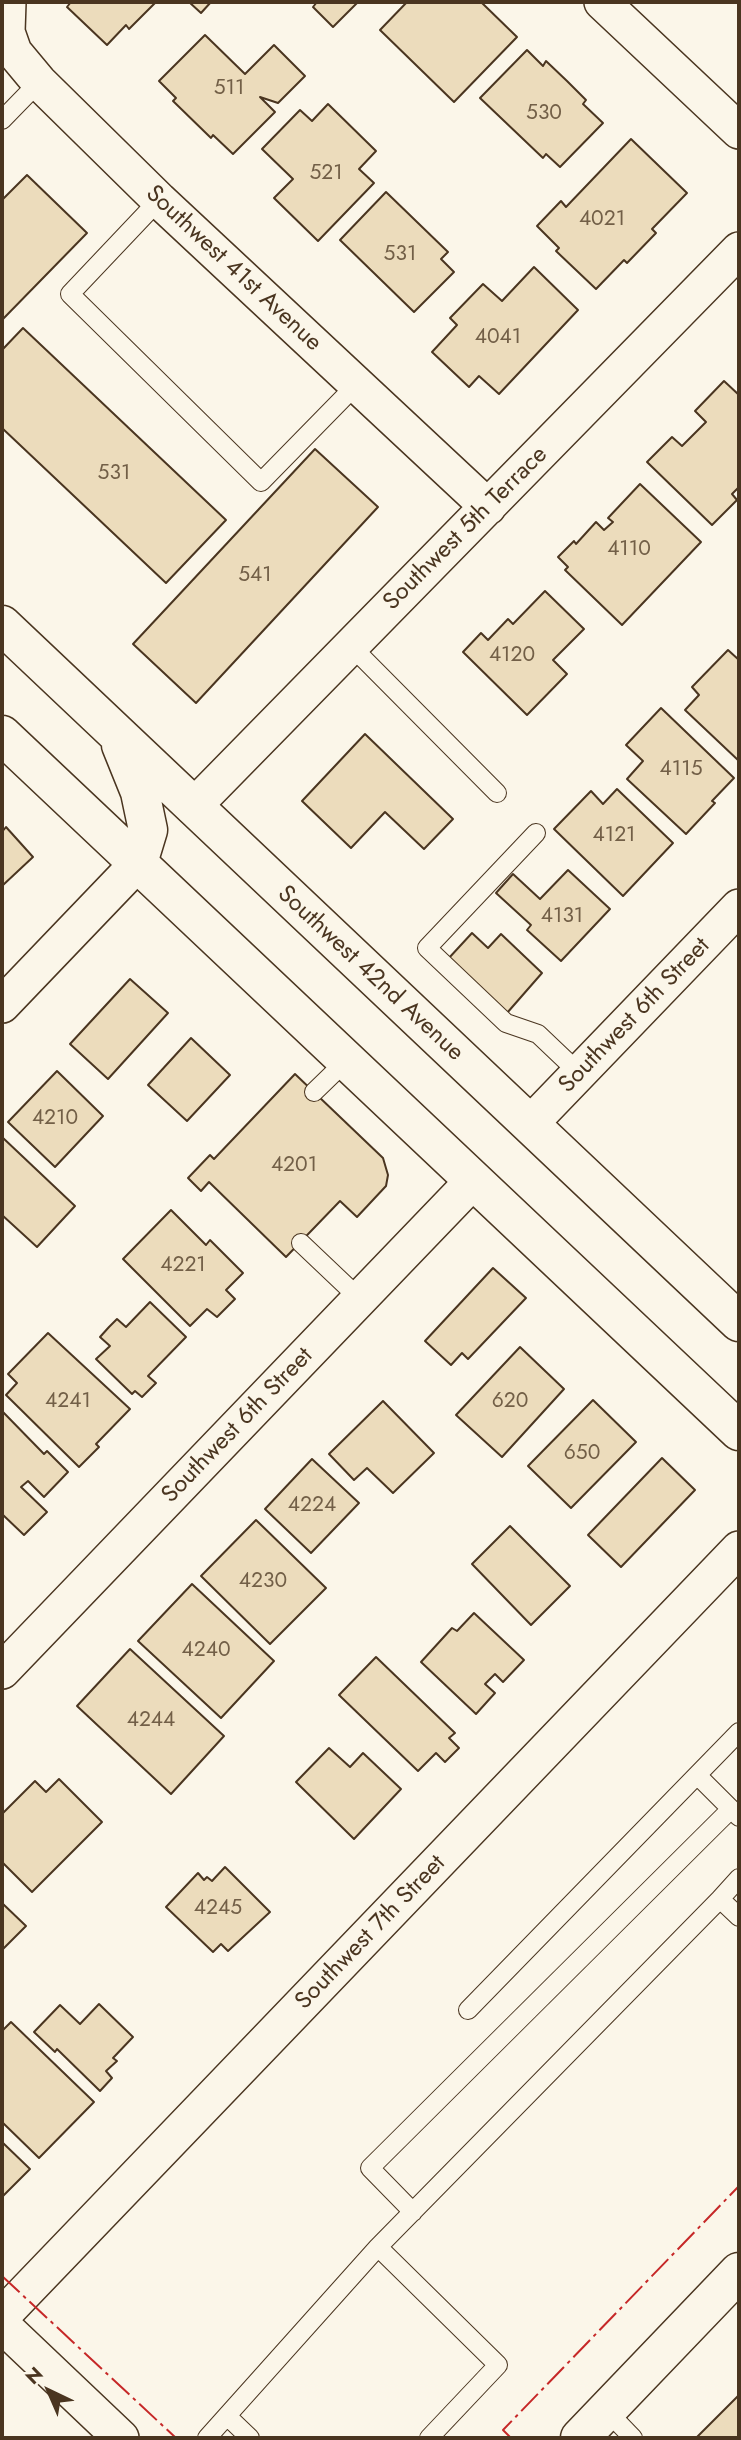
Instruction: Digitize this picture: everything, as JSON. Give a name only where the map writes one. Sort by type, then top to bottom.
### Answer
[{"type":"main road","name":"Southwest 42nd Avenue","points":[[2,625],[739,1322]]},
{"type":"main road","points":[[117,734],[140,793],[148,830],[138,863]]},
{"type":"main road","points":[[2,735],[739,1431]]},
{"type":"main road","points":[[580,2438],[739,2272]]},
{"type":"street","points":[[602,2],[739,131]]},
{"type":"street","name":"Southwest 41st Avenue","points":[[8,7],[7,32],[14,52],[39,82],[159,200],[488,507]]},
{"type":"street","name":"Southwest 5th Terrace","points":[[193,807],[739,250]]},
{"type":"street","points":[[2,1005],[138,863]]},
{"type":"street","name":"Southwest 6th Street","points":[[530,1124],[739,907]]},
{"type":"street","name":"Southwest 6th Street","points":[[2,1671],[473,1181]]},
{"type":"street","name":"Southwest 7th Street","points":[[2,2316],[739,1549]]},
{"type":"street","points":[[2,2325],[121,2438]]},
{"type":"lane","points":[[2,120],[39,82]]},
{"type":"lane","points":[[159,200],[70,294],[261,482],[357,384]]},
{"type":"lane","points":[[351,646],[496,793]]},
{"type":"lane","points":[[536,834],[427,948],[506,1023],[538,1034],[579,1073]]},
{"type":"lane","points":[[314,1092],[346,1060]]},
{"type":"lane","points":[[301,1242],[360,1299]]},
{"type":"lane","points":[[468,2010],[739,1732]]},
{"type":"lane","points":[[413,2212],[370,2168],[735,1813],[697,1775]]},
{"type":"lane","points":[[207,2438],[379,2247],[739,1878]]},
{"type":"lane","points":[[720,1899],[739,1917]]},
{"type":"lane","points":[[379,2247],[498,2365],[429,2438]]},
{"type":"lane","points":[[606,2410],[633,2438]]},
{"type":"lane","points":[[228,2416],[250,2438]]},
{"type":"building","points":[[71,2],[156,2],[129,29],[126,25],[107,45],[67,7]]},
{"type":"building","points":[[189,2],[211,2],[201,13]]},
{"type":"building","points":[[317,2],[358,2],[333,27],[313,7]]},
{"type":"building","points":[[407,2],[481,2],[517,37],[454,102],[380,30]]},
{"type":"building","points":[[205,35],[245,74],[274,45],[305,76],[278,103],[260,97],[275,112],[233,154],[213,135],[211,138],[173,101],[176,98],[159,81]]},
{"type":"building","points":[[527,50],[543,66],[546,61],[567,81],[586,100],[583,104],[603,123],[560,167],[546,154],[543,158],[480,98]]},
{"type":"building","points":[[328,104],[376,151],[359,169],[374,183],[318,241],[274,198],[293,179],[262,149],[300,110],[312,121]]},
{"type":"building","points":[[631,139],[687,193],[652,229],[656,233],[627,263],[624,260],[596,289],[556,251],[559,248],[537,226],[561,201],[566,207]]},
{"type":"building","points":[[27,175],[87,233],[2,320],[2,200]]},
{"type":"building","points":[[386,192],[448,252],[441,259],[454,272],[414,312],[340,240]]},
{"type":"building","points":[[534,267],[578,310],[499,394],[479,376],[469,387],[432,352],[457,325],[450,318],[483,284],[502,301]]},
{"type":"building","points":[[23,328],[226,520],[166,583],[2,428],[2,350]]},
{"type":"building","points":[[724,381],[739,395],[739,487],[732,494],[737,500],[712,525],[647,462],[672,437],[682,446],[706,422],[695,411]]},
{"type":"building","points":[[315,449],[378,507],[196,703],[133,644]]},
{"type":"building","points":[[640,484],[701,542],[622,625],[565,570],[568,567],[558,557],[574,541],[576,544],[596,522],[604,530],[613,522],[608,518]]},
{"type":"building","points":[[545,591],[584,629],[553,660],[567,674],[527,715],[463,652],[481,633],[488,640],[508,619],[513,624]]},
{"type":"building","points":[[728,650],[739,660],[739,761],[685,710],[699,695],[692,687]]},
{"type":"building","points":[[661,708],[734,778],[686,834],[627,779],[643,761],[626,745]]},
{"type":"building","points":[[365,734],[453,819],[424,849],[385,812],[351,848],[302,801]]},
{"type":"building","points":[[617,789],[673,843],[623,896],[554,829],[591,791],[603,804]]},
{"type":"building","points":[[6,827],[33,857],[2,886],[2,832]]},
{"type":"building","points":[[568,870],[610,909],[561,961],[527,930],[531,925],[496,893],[513,874],[540,899]]},
{"type":"building","points":[[472,933],[488,948],[501,934],[542,973],[507,1013],[448,959]]},
{"type":"building","points":[[130,979],[168,1013],[108,1079],[70,1044]]},
{"type":"building","points":[[191,1038],[230,1075],[187,1121],[148,1085]]},
{"type":"building","points":[[57,1071],[103,1116],[55,1167],[8,1122]]},
{"type":"building","points":[[295,1074],[383,1158],[388,1175],[386,1186],[357,1217],[340,1201],[286,1257],[209,1182],[201,1191],[188,1178],[210,1155],[214,1159]]},
{"type":"building","points":[[2,1137],[75,1206],[37,1247],[2,1215]]},
{"type":"building","points":[[171,1210],[206,1245],[210,1240],[243,1273],[226,1290],[235,1299],[217,1317],[207,1309],[190,1326],[123,1259]]},
{"type":"building","points":[[493,1268],[526,1298],[468,1359],[462,1353],[451,1365],[425,1341]]},
{"type":"building","points":[[150,1302],[186,1337],[148,1376],[156,1383],[142,1397],[135,1391],[132,1394],[96,1359],[110,1346],[100,1337],[109,1327],[117,1319],[126,1327]]},
{"type":"building","points":[[48,1333],[130,1409],[96,1444],[99,1447],[79,1467],[6,1395],[17,1383],[8,1374]]},
{"type":"building","points":[[520,1347],[564,1389],[502,1457],[456,1415]]},
{"type":"building","points":[[593,1400],[636,1442],[571,1508],[528,1466]]},
{"type":"building","points":[[383,1401],[434,1453],[393,1493],[367,1468],[354,1480],[329,1454]]},
{"type":"building","points":[[2,1411],[44,1454],[47,1451],[68,1472],[44,1497],[28,1481],[21,1487],[47,1512],[24,1535],[2,1514]]},
{"type":"building","points":[[662,1458],[695,1490],[621,1567],[588,1535]]},
{"type":"building","points":[[312,1459],[359,1503],[311,1553],[265,1509]]},
{"type":"building","points":[[256,1520],[326,1588],[270,1644],[201,1576]]},
{"type":"building","points":[[510,1526],[570,1586],[531,1625],[472,1564]]},
{"type":"building","points":[[192,1584],[274,1661],[221,1718],[138,1641]]},
{"type":"building","points":[[474,1613],[524,1660],[503,1682],[495,1674],[485,1684],[495,1693],[476,1714],[421,1662],[452,1628],[457,1631]]},
{"type":"building","points":[[130,1649],[224,1736],[171,1794],[77,1706]]},
{"type":"building","points":[[376,1657],[455,1733],[449,1738],[459,1748],[445,1762],[436,1753],[418,1771],[339,1695]]},
{"type":"building","points":[[329,1748],[350,1767],[363,1753],[401,1789],[354,1839],[296,1782]]},
{"type":"building","points":[[59,1779],[102,1822],[32,1892],[2,1862],[2,1814],[35,1781],[46,1792]]},
{"type":"building","points":[[225,1867],[270,1912],[228,1951],[221,1944],[213,1952],[166,1907],[198,1873],[204,1880],[207,1877],[212,1881]]},
{"type":"building","points":[[2,1903],[26,1926],[2,1950]]},
{"type":"building","points":[[99,2004],[133,2037],[113,2058],[117,2061],[106,2071],[112,2078],[100,2091],[57,2049],[55,2052],[34,2032],[60,2005],[80,2024]]},
{"type":"building","points":[[11,2022],[94,2102],[39,2158],[2,2122],[2,2031]]},
{"type":"building","points":[[2,2142],[30,2169],[2,2197]]},
{"type":"building","points":[[739,2395],[739,2438],[696,2438]]},
{"type":"power","points":[[511,2438],[503,2430],[739,2186]]},
{"type":"power","points":[[2,2276],[176,2438]]}]
